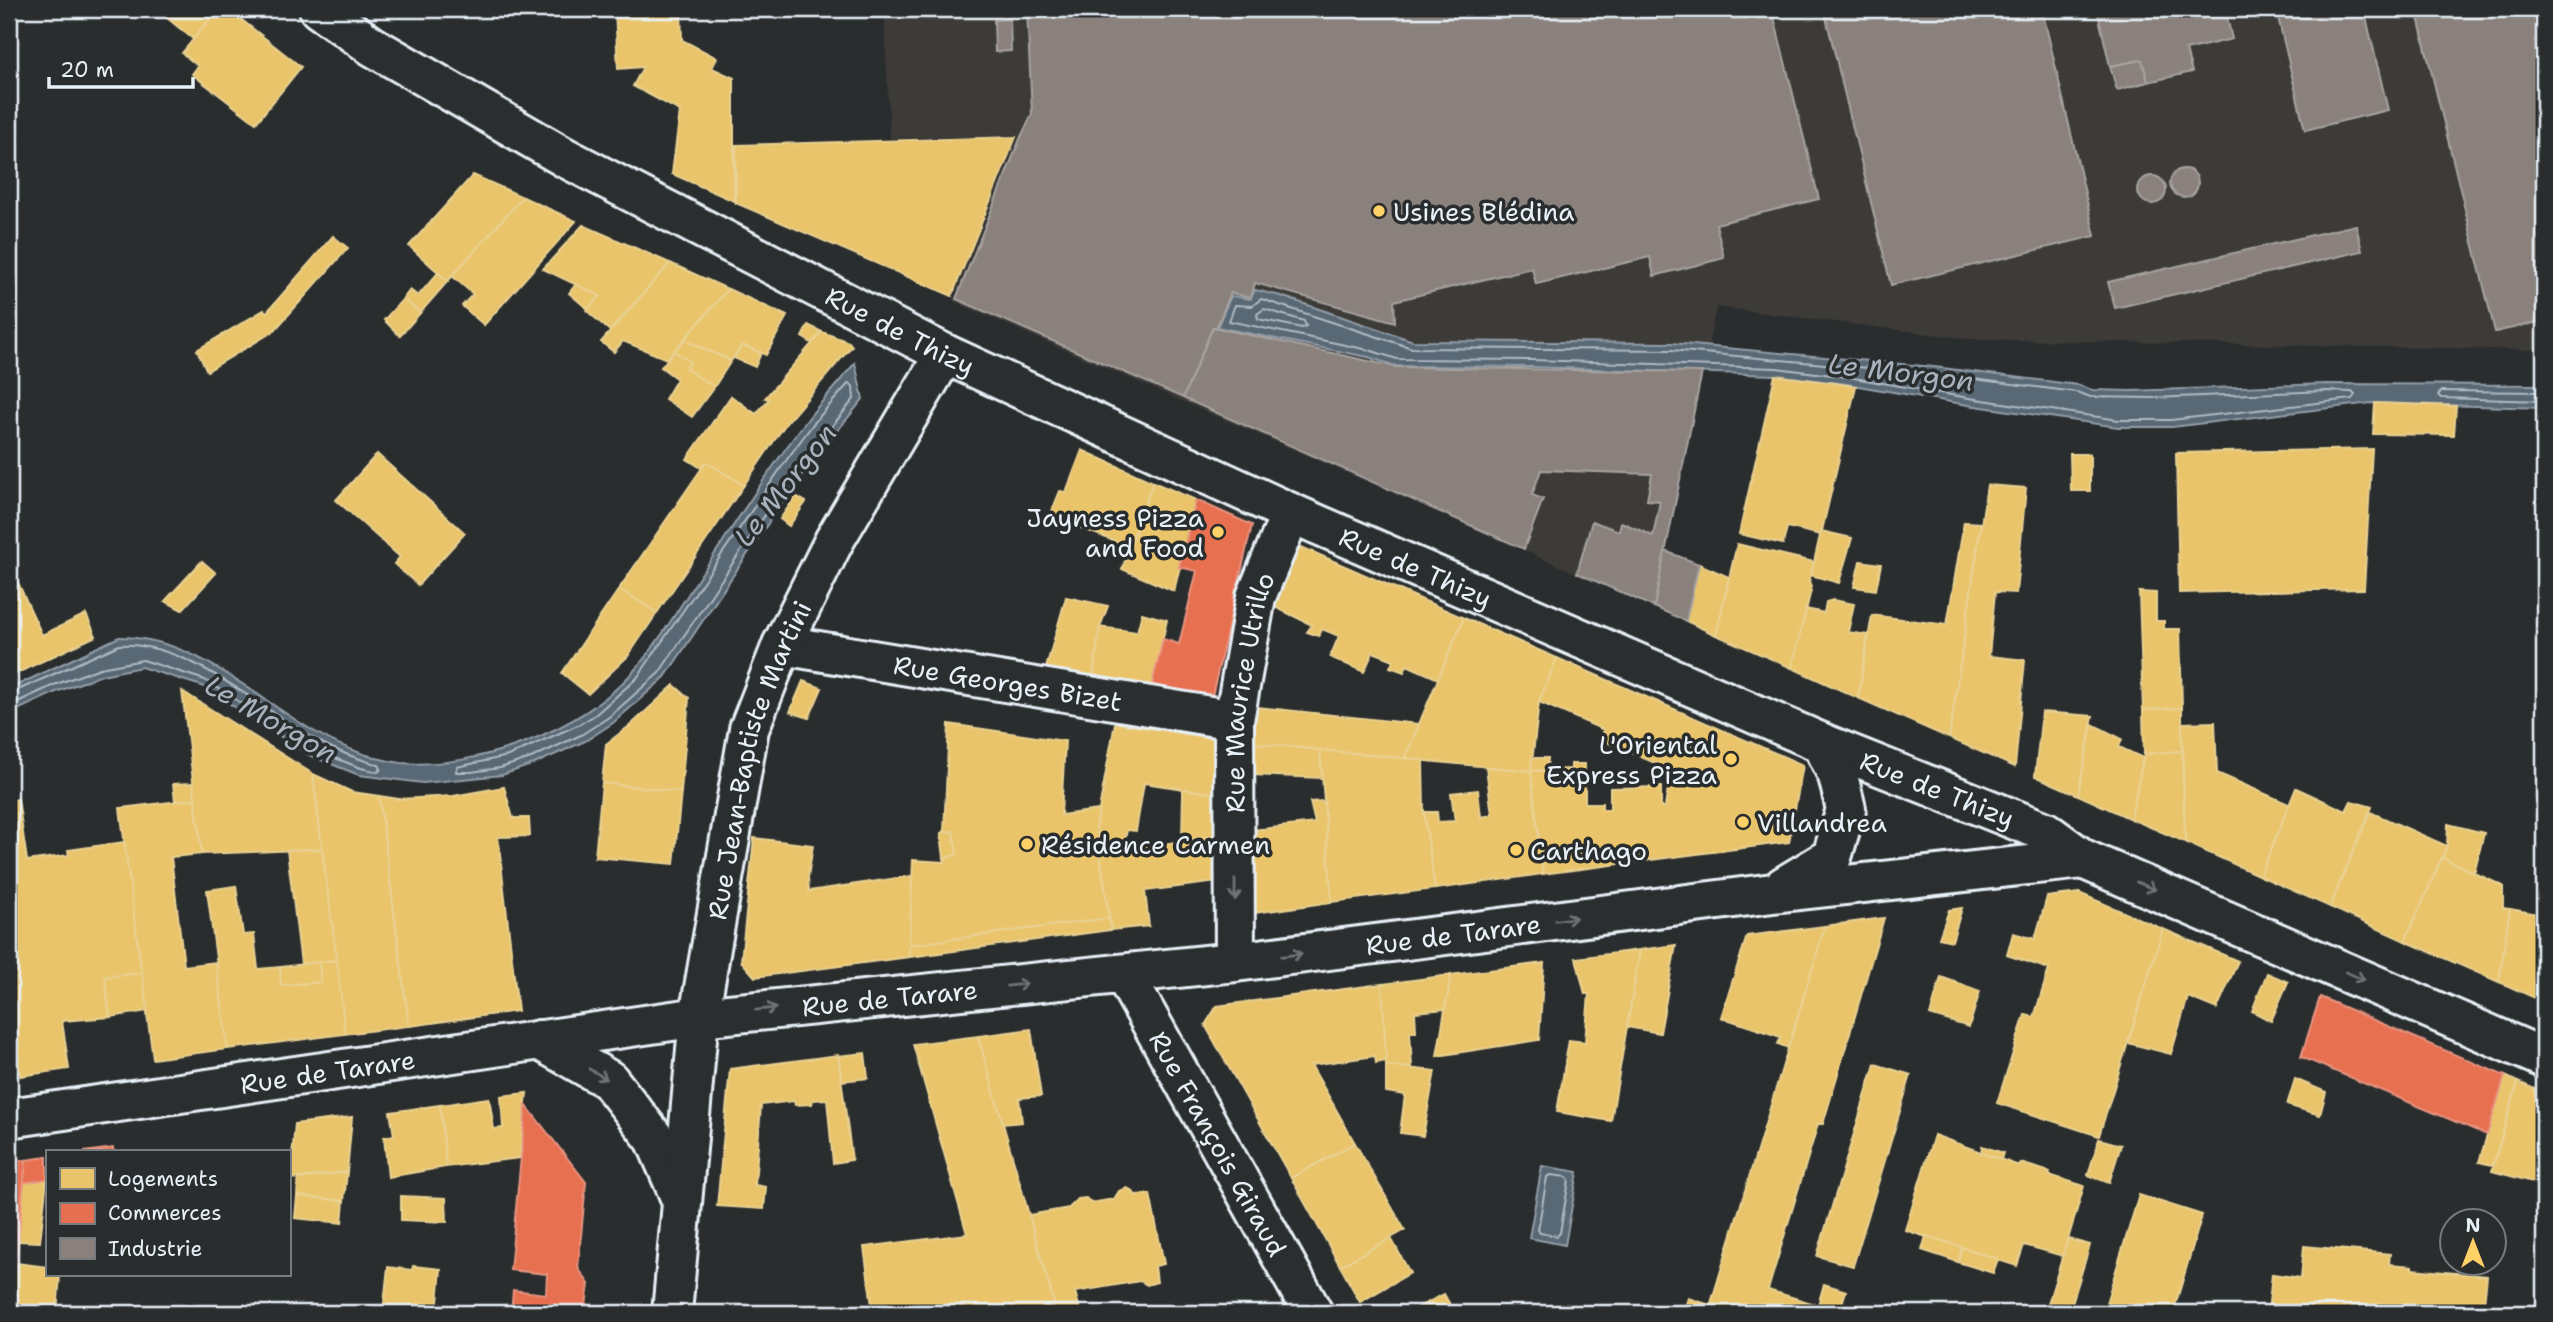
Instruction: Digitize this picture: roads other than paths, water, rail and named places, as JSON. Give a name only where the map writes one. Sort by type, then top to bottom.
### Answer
[{"type":"main road","name":"Rue de Thizy","points":[[319,9],[372,47],[564,158],[944,354],[1291,513],[1822,743],[2046,832],[2083,859],[2544,1058]]},
{"type":"main road","name":"Rue Jean-Baptiste Martini","points":[[672,1313],[699,1017],[749,729],[782,645],[857,499],[944,354]]},
{"type":"main road","name":"Rue Maurice Utrillo","points":[[1235,962],[1234,720],[1256,597],[1291,513]]},
{"type":"main road","name":"Rue Georges Bizet","points":[[782,645],[1234,720]]},
{"type":"main road","name":"Rue de Tarare","points":[[1773,893],[1832,857],[1846,809],[1838,776],[1822,743]]},
{"type":"main road","name":"Rue de Tarare","points":[[9,1118],[699,1017],[1235,962],[1773,893],[2083,859]]},
{"type":"main road","name":"Rue François Giraud","points":[[1124,974],[1313,1313]]},
{"type":"main road","name":"Rue Jean-Baptiste Martini","points":[[539,1040],[609,1080],[655,1139],[682,1203]]},
{"type":"water","name":"Le Morgon","points":[[1255,290],[1281,296],[1413,341],[1671,343],[1934,367],[2078,385],[2092,390],[2326,384],[2544,385],[2544,408],[2371,403],[2172,427],[2118,427],[1775,375],[1532,367],[1396,366],[1368,357],[1217,327],[1231,296],[1250,299]]},
{"type":"water","name":"Le Morgon","points":[[855,363],[863,399],[793,486],[665,677],[613,723],[585,741],[534,764],[502,775],[423,783],[359,775],[311,756],[202,686],[141,667],[102,675],[56,692],[9,714],[9,689],[119,637],[152,641],[182,650],[239,681],[321,735],[369,756],[401,763],[431,763],[462,760],[526,742],[585,712],[610,694],[643,661],[781,455]]},
{"type":"water","points":[[1542,1166],[1578,1172],[1565,1245],[1529,1238]]},
{"type":"place","name":"Usines Blédina","points":[[1379,211]]},
{"type":"place","name":"Jayness Pizza and Food","points":[[1218,532]]},
{"type":"place","name":"L'Oriental Express Pizza","points":[[1731,759]]},
{"type":"place","name":"Villandrea","points":[[1743,822]]},
{"type":"place","name":"Résidence Carmen","points":[[1027,844]]},
{"type":"place","name":"Carthago","points":[[1516,850]]}]
